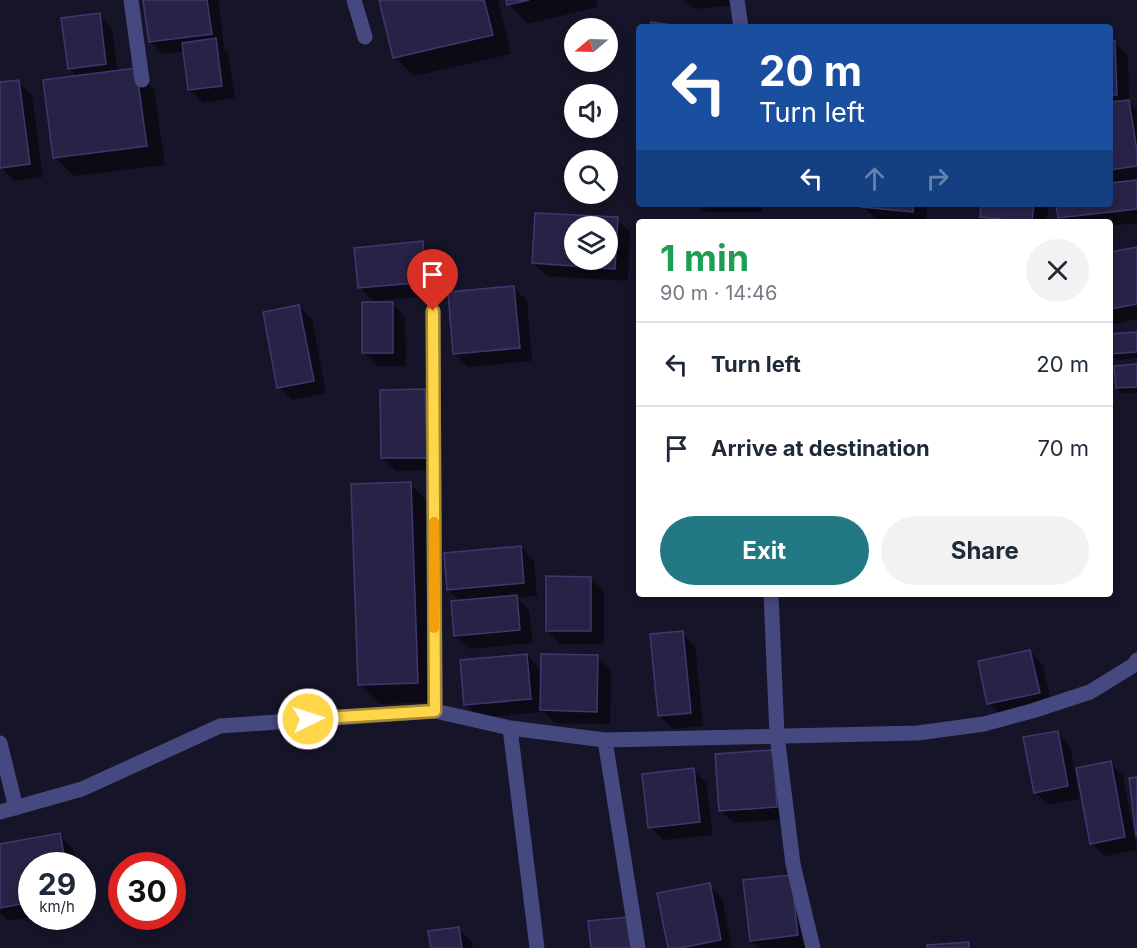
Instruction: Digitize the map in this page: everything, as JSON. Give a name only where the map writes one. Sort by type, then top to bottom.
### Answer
[{"type":"street","points":[[131,0],[142,80]]},
{"type":"street","points":[[354,0],[365,38]]},
{"type":"street","points":[[737,0],[741,24]]},
{"type":"street","points":[[433,311],[435,711]]},
{"type":"street","points":[[771,597],[777,735],[793,864],[813,948]]},
{"type":"street","points":[[0,812],[82,789],[220,726],[435,711],[510,728],[605,740],[918,733],[984,724],[1090,692],[1134,665],[1137,660]]},
{"type":"street","points":[[510,728],[537,948]]},
{"type":"street","points":[[605,740],[638,948]]},
{"type":"street","points":[[0,743],[16,808]]},
{"type":"building","points":[[143,0],[207,0],[212,34],[149,42]]},
{"type":"building","points":[[379,0],[484,0],[493,35],[393,58]]},
{"type":"building","points":[[506,0],[529,0],[507,5]]},
{"type":"building","points":[[100,13],[106,64],[68,69],[61,18]]},
{"type":"building","points":[[216,38],[222,86],[188,90],[182,43]]},
{"type":"building","points":[[1113,41],[1115,41],[1117,95],[1113,95]]},
{"type":"building","points":[[136,68],[147,146],[53,158],[43,80]]},
{"type":"building","points":[[19,80],[30,164],[0,168],[0,82]]},
{"type":"building","points":[[1129,100],[1137,151],[1137,166],[1113,170],[1113,102]]},
{"type":"building","points":[[1137,180],[1137,209],[1058,218],[1056,207],[1113,207],[1113,183]]},
{"type":"building","points":[[861,207],[914,207],[913,212]]},
{"type":"building","points":[[981,207],[1034,207],[1032,219],[980,217]]},
{"type":"building","points":[[535,213],[597,216],[564,216],[564,265],[532,263]]},
{"type":"building","points":[[423,241],[427,282],[358,288],[354,248]]},
{"type":"building","points":[[1137,247],[1137,304],[1113,308],[1113,251]]},
{"type":"building","points":[[514,286],[520,348],[453,354],[448,292]]},
{"type":"building","points":[[362,302],[393,302],[393,353],[362,353]]},
{"type":"building","points":[[299,305],[314,381],[277,388],[263,312]]},
{"type":"building","points":[[1137,332],[1137,352],[1113,354],[1113,334]]},
{"type":"building","points":[[1137,364],[1137,387],[1116,388],[1114,366]]},
{"type":"building","points":[[425,389],[427,458],[381,458],[380,390]]},
{"type":"building","points":[[411,482],[418,683],[358,685],[351,484]]},
{"type":"building","points":[[521,546],[524,583],[447,590],[444,553]]},
{"type":"building","points":[[546,576],[591,577],[591,631],[546,631]]},
{"type":"building","points":[[517,595],[520,630],[454,636],[451,601]]},
{"type":"building","points":[[683,631],[691,713],[658,716],[650,634]]},
{"type":"building","points":[[1030,650],[1040,693],[987,704],[978,661]]},
{"type":"building","points":[[527,654],[531,699],[464,705],[460,660]]},
{"type":"building","points":[[541,654],[598,655],[597,712],[540,710]]},
{"type":"building","points":[[1058,731],[1068,786],[1034,793],[1023,737]]},
{"type":"building","points":[[773,750],[777,807],[719,811],[715,754]]},
{"type":"building","points":[[1111,761],[1125,837],[1090,844],[1076,768]]},
{"type":"building","points":[[694,768],[700,822],[648,828],[642,774]]},
{"type":"building","points":[[1137,777],[1137,835],[1136,836],[1129,778]]},
{"type":"building","points":[[60,833],[63,852],[18,852],[18,905],[0,908],[0,844]]},
{"type":"building","points":[[791,875],[798,935],[750,941],[743,880]]},
{"type":"building","points":[[710,883],[721,940],[668,948],[657,893]]},
{"type":"building","points":[[629,917],[633,948],[591,948],[588,921]]},
{"type":"building","points":[[459,927],[462,948],[431,948],[428,931]]},
{"type":"building","points":[[969,942],[969,948],[927,948],[927,945]]},
{"type":"slow traffic","points":[[434,522],[434,628]]},
{"type":"route","points":[[308,719],[435,711],[433,311]]}]
